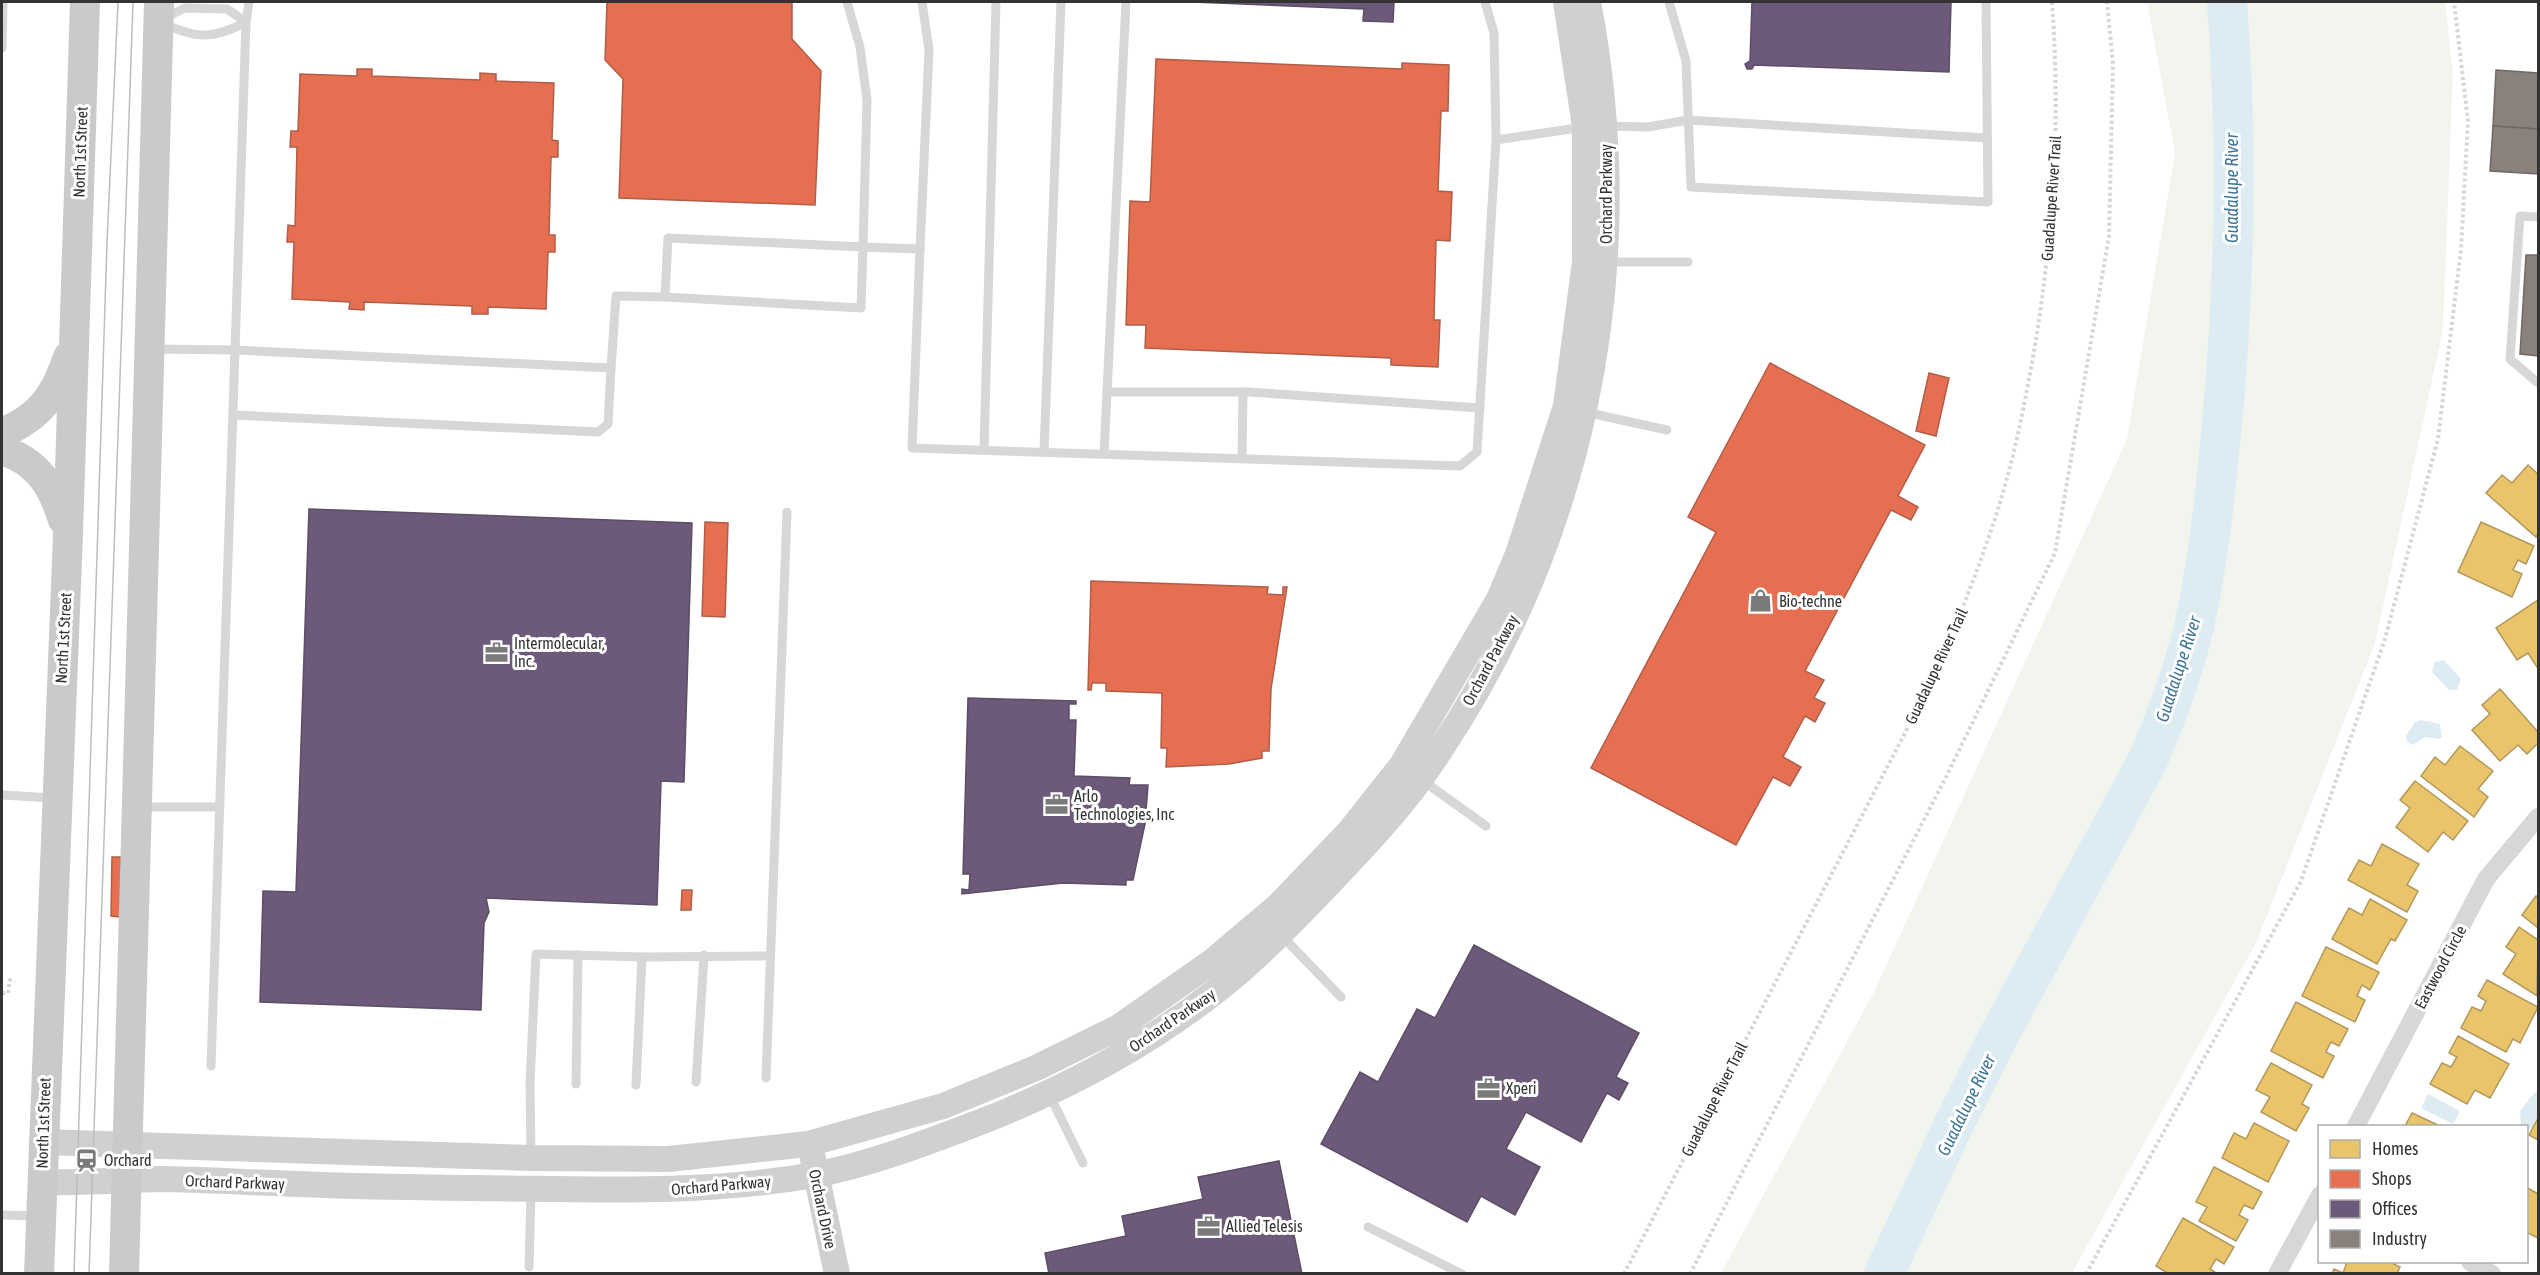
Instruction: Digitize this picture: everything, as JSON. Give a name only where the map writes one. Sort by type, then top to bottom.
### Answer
[{"type":"main road","name":"North 1st Street","points":[[39,1274],[42,1142],[68,534],[85,2]]},
{"type":"main road","name":"Orchard Parkway","points":[[1566,2],[1595,126],[1606,262],[1599,338],[1575,409]]},
{"type":"main road","name":"Orchard Parkway","points":[[42,1142],[129,1143],[531,1158],[669,1159],[808,1144],[943,1106],[1036,1068],[1119,1028],[1213,961],[1278,906],[1411,772],[1476,692],[1523,598],[1559,506],[1575,409],[1600,63],[1588,2]]},
{"type":"main road","points":[[124,1274],[159,11]]},
{"type":"main road","points":[[2,433],[23,424],[41,410],[64,368],[74,340]]},
{"type":"main road","points":[[2,450],[27,460],[41,472],[56,496],[68,534]]},
{"type":"main road","name":"Orchard Parkway","points":[[41,1182],[128,1180],[349,1186],[692,1190],[817,1174],[915,1147],[1049,1094],[1136,1046],[1215,992],[1281,934],[1368,842],[1411,772]]},
{"type":"main road","points":[[1278,906],[1281,934]]},
{"type":"main road","points":[[1036,1068],[1049,1094]]},
{"type":"main road","name":"Orchard Drive","points":[[808,1144],[817,1174],[837,1274]]},
{"type":"main road","points":[[349,1186],[350,1153]]},
{"type":"main road","points":[[531,1158],[531,1188]]},
{"type":"street","name":"Eastwood Circle","points":[[2357,1125],[2487,879],[2538,817]]},
{"type":"street","points":[[2277,1274],[2318,1197]]},
{"type":"street","points":[[2472,1263],[2492,1274]]},
{"type":"lane","points":[[2,48],[3,2]]},
{"type":"lane","points":[[211,1066],[246,22],[249,2]]},
{"type":"lane","points":[[233,415],[598,432],[608,424],[616,296],[861,308],[867,100],[860,48],[847,2]]},
{"type":"lane","points":[[922,2],[929,50],[912,448],[1460,466],[1476,452],[1496,140],[1494,33],[1485,2]]},
{"type":"lane","points":[[984,450],[996,2]]},
{"type":"lane","points":[[1044,452],[1061,2]]},
{"type":"lane","points":[[1104,453],[1126,2]]},
{"type":"lane","points":[[1669,2],[1686,61],[1691,187],[1988,202],[1986,2]]},
{"type":"lane","points":[[159,11],[185,8],[227,9],[246,22]]},
{"type":"lane","points":[[159,11],[184,33],[222,35],[246,22]]},
{"type":"lane","points":[[1496,140],[1595,126],[1648,127],[1688,120],[1987,138]]},
{"type":"lane","points":[[2538,217],[2520,216],[2510,359],[2538,383]]},
{"type":"lane","points":[[665,297],[668,238],[920,249]]},
{"type":"lane","points":[[1606,262],[1688,262]]},
{"type":"lane","points":[[149,349],[235,350],[611,368]]},
{"type":"lane","points":[[1107,392],[1243,392],[1480,408]]},
{"type":"lane","points":[[1242,458],[1243,392]]},
{"type":"lane","points":[[1575,409],[1667,430]]},
{"type":"lane","points":[[766,1078],[787,512]]},
{"type":"lane","points":[[1411,772],[1486,826]]},
{"type":"lane","points":[[2,795],[57,798]]},
{"type":"lane","points":[[136,807],[220,807]]},
{"type":"lane","points":[[1281,934],[1341,997]]},
{"type":"lane","points":[[531,1158],[530,1083],[536,954],[642,957],[769,956]]},
{"type":"lane","points":[[576,1084],[578,955]]},
{"type":"lane","points":[[696,1082],[704,955]]},
{"type":"lane","points":[[636,1085],[642,957]]},
{"type":"lane","points":[[1049,1094],[1083,1163]]},
{"type":"lane","points":[[529,1267],[531,1188]]},
{"type":"lane","points":[[2,1215],[40,1216]]},
{"type":"lane","points":[[1368,1227],[1462,1274]]},
{"type":"path","name":"Guadalupe River Trail","points":[[1624,1274],[1930,684],[1971,588],[1999,507],[2021,420],[2046,274],[2056,171],[2057,65],[2052,2]]},
{"type":"path","points":[[1690,1274],[1946,777],[2055,553],[2109,236],[2113,64],[2107,2]]},
{"type":"path","points":[[2086,1274],[2301,880],[2385,639],[2438,439],[2461,249],[2468,121],[2454,2]]},
{"type":"path","points":[[2,993],[8,993],[10,980],[15,981]]},
{"type":"shaded area","points":[[2147,2],[2445,2],[2453,73],[2443,330],[2375,643],[2257,941],[2072,1273],[1721,1273],[1875,990],[2127,439],[2175,153]]},
{"type":"shaded area","points":[[2444,660],[2461,679],[2457,690],[2449,690],[2432,672],[2435,662]]},
{"type":"shaded area","points":[[2421,720],[2440,724],[2442,737],[2440,739],[2425,737],[2413,745],[2407,742],[2406,736],[2415,722]]},
{"type":"shaded area","points":[[2538,1092],[2537,1117],[2532,1128],[2528,1129],[2528,1125],[2521,1125],[2520,1111],[2534,1093]]},
{"type":"shaded area","points":[[2428,1094],[2460,1111],[2453,1124],[2421,1108]]},
{"type":"building: Homes","points":[[2528,465],[2538,474],[2538,534],[2536,537],[2486,493],[2502,475],[2512,483]]},
{"type":"building: Homes","points":[[2481,522],[2534,546],[2526,564],[2518,560],[2513,570],[2522,574],[2512,597],[2458,572]]},
{"type":"building: Homes","points":[[2538,600],[2537,667],[2528,653],[2517,660],[2496,628]]},
{"type":"building: Homes","points":[[2500,689],[2538,732],[2538,743],[2527,754],[2518,745],[2500,761],[2472,730],[2490,714],[2482,705]]},
{"type":"building: Homes","points":[[2460,746],[2493,771],[2478,789],[2488,797],[2474,817],[2421,776],[2435,757],[2445,765]]},
{"type":"building: Homes","points":[[2415,781],[2468,821],[2453,840],[2443,832],[2428,852],[2396,827],[2410,808],[2400,800]]},
{"type":"building: Homes","points":[[2382,844],[2419,864],[2407,885],[2418,891],[2407,912],[2348,880],[2359,860],[2371,866]]},
{"type":"building: Homes","points":[[2536,896],[2538,897],[2538,928],[2522,915]]},
{"type":"building: Homes","points":[[2370,899],[2407,920],[2395,941],[2391,939],[2377,964],[2332,939],[2349,908],[2362,915]]},
{"type":"building: Homes","points":[[2519,927],[2538,940],[2537,996],[2503,974],[2516,954],[2506,947]]},
{"type":"building: Homes","points":[[2326,947],[2379,972],[2370,990],[2362,985],[2357,996],[2365,1000],[2355,1022],[2302,996]]},
{"type":"building: Homes","points":[[2487,980],[2538,1007],[2520,1043],[2513,1039],[2506,1052],[2461,1028],[2472,1007],[2481,1011],[2486,1001],[2478,996]]},
{"type":"building: Homes","points":[[2296,1002],[2348,1029],[2339,1046],[2331,1042],[2326,1052],[2334,1056],[2323,1078],[2271,1051]]},
{"type":"building: Homes","points":[[2458,1036],[2509,1064],[2490,1098],[2475,1090],[2467,1104],[2430,1084],[2442,1063],[2451,1067],[2457,1057],[2449,1053]]},
{"type":"building: Homes","points":[[2271,1063],[2312,1085],[2302,1104],[2309,1108],[2296,1131],[2261,1112],[2270,1097],[2256,1090]]},
{"type":"building: Homes","points":[[2412,1113],[2438,1125],[2406,1125]]},
{"type":"building: Homes","points":[[2538,1118],[2538,1140],[2529,1135]]},
{"type":"building: Homes","points":[[2254,1123],[2289,1141],[2268,1182],[2222,1158],[2234,1133],[2246,1139]]},
{"type":"building: Homes","points":[[2214,1167],[2262,1192],[2253,1209],[2244,1205],[2239,1215],[2248,1220],[2236,1241],[2199,1221],[2207,1207],[2196,1202]]},
{"type":"building: Homes","points":[[2528,1188],[2538,1194],[2538,1238],[2528,1233]]},
{"type":"building: Homes","points":[[2183,1218],[2234,1247],[2224,1264],[2216,1259],[2210,1269],[2218,1274],[2169,1274],[2156,1266]]},
{"type":"building: Homes","points":[[2347,1263],[2392,1263],[2400,1267],[2397,1274],[2332,1274],[2334,1269],[2343,1273]]},
{"type":"building: Shops","points":[[607,2],[792,2],[792,39],[821,71],[815,205],[619,198],[623,79],[605,60]]},
{"type":"building: Shops","points":[[1156,59],[1402,69],[1402,63],[1449,65],[1448,111],[1441,111],[1438,191],[1452,192],[1450,241],[1436,240],[1434,320],[1440,320],[1438,367],[1391,365],[1391,358],[1145,348],[1146,325],[1126,325],[1130,201],[1150,202]]},
{"type":"building: Shops","points":[[357,69],[372,69],[372,76],[480,80],[480,73],[496,74],[496,81],[554,83],[552,140],[558,141],[558,157],[551,157],[549,235],[555,235],[555,252],[548,252],[546,309],[488,307],[488,314],[472,314],[472,306],[364,302],[364,310],[349,309],[350,302],[292,299],[294,242],[287,242],[288,225],[295,226],[297,147],[290,147],[291,131],[298,131],[300,74],[357,76]]},
{"type":"building: Shops","name":"Bio-techne","points":[[1770,363],[1925,445],[1898,496],[1918,507],[1911,520],[1891,510],[1805,671],[1824,680],[1814,698],[1825,703],[1815,722],[1805,716],[1783,757],[1801,767],[1790,786],[1773,777],[1736,845],[1591,768],[1716,532],[1688,517]]},
{"type":"building: Shops","points":[[1929,373],[1949,378],[1936,436],[1916,431]]},
{"type":"building: Shops","points":[[705,522],[728,523],[725,617],[702,616]]},
{"type":"building: Shops","points":[[1091,581],[1268,587],[1267,594],[1283,595],[1283,587],[1287,587],[1271,689],[1269,751],[1262,751],[1262,758],[1229,764],[1166,767],[1167,748],[1161,748],[1162,693],[1106,691],[1106,683],[1092,683],[1091,690],[1088,690]]},
{"type":"building: Shops","points":[[112,857],[121,857],[120,917],[111,916]]},
{"type":"building: Shops","points":[[682,890],[692,890],[691,910],[681,910]]},
{"type":"building: Offices","points":[[1193,2],[1394,2],[1393,22],[1363,21],[1364,9]]},
{"type":"building: Offices","points":[[1752,2],[1951,2],[1949,72],[1754,65],[1752,69],[1747,69],[1745,64],[1750,61]]},
{"type":"building: Offices","name":"Intermolecular, Inc.","points":[[309,509],[692,523],[684,782],[661,781],[657,905],[486,898],[489,912],[484,923],[481,1010],[260,1002],[263,891],[296,892]]},
{"type":"building: Offices","name":"Arlo Technologies, Inc","points":[[968,698],[1076,701],[1076,704],[1069,704],[1069,720],[1076,720],[1074,776],[1130,778],[1129,785],[1148,785],[1145,824],[1133,880],[1126,880],[1126,885],[1063,883],[962,894],[962,889],[969,890],[970,874],[963,874]]},
{"type":"building: Offices","name":"Xperi","points":[[1474,945],[1639,1033],[1616,1077],[1628,1083],[1619,1100],[1607,1093],[1581,1142],[1526,1112],[1506,1149],[1540,1167],[1515,1215],[1481,1196],[1467,1222],[1321,1144],[1360,1072],[1378,1082],[1417,1009],[1435,1018]]},
{"type":"building: Offices","name":"Allied Telesis","points":[[1279,1161],[1302,1274],[1049,1274],[1045,1253],[1126,1236],[1122,1216],[1203,1199],[1198,1177]]},
{"type":"building: Industry","points":[[2496,70],[2538,73],[2538,129],[2493,126]]},
{"type":"building: Industry","points":[[2493,126],[2538,129],[2538,174],[2490,171]]},
{"type":"building: Industry","points":[[2526,255],[2538,255],[2538,356],[2520,354]]},
{"type":"waterway","name":"Guadalupe River","points":[[1884,1274],[1954,1124],[1998,1037],[2148,760],[2189,647],[2199,603],[2212,517],[2231,302],[2233,151],[2227,2]]},
{"type":"tram line","points":[[74,1274],[107,242],[118,2]]},
{"type":"tram line","points":[[89,1274],[133,2]]},
{"type":"place","name":"Bio-techne","points":[[1761,601]]},
{"type":"place","name":"Intermolecular, Inc.","points":[[496,652]]},
{"type":"place","name":"Arlo Technologies, Inc","points":[[1056,805]]},
{"type":"place","name":"Xperi","points":[[1488,1088]]},
{"type":"place","name":"Orchard","points":[[86,1160]]},
{"type":"place","name":"Allied Telesis","points":[[1208,1226]]}]
